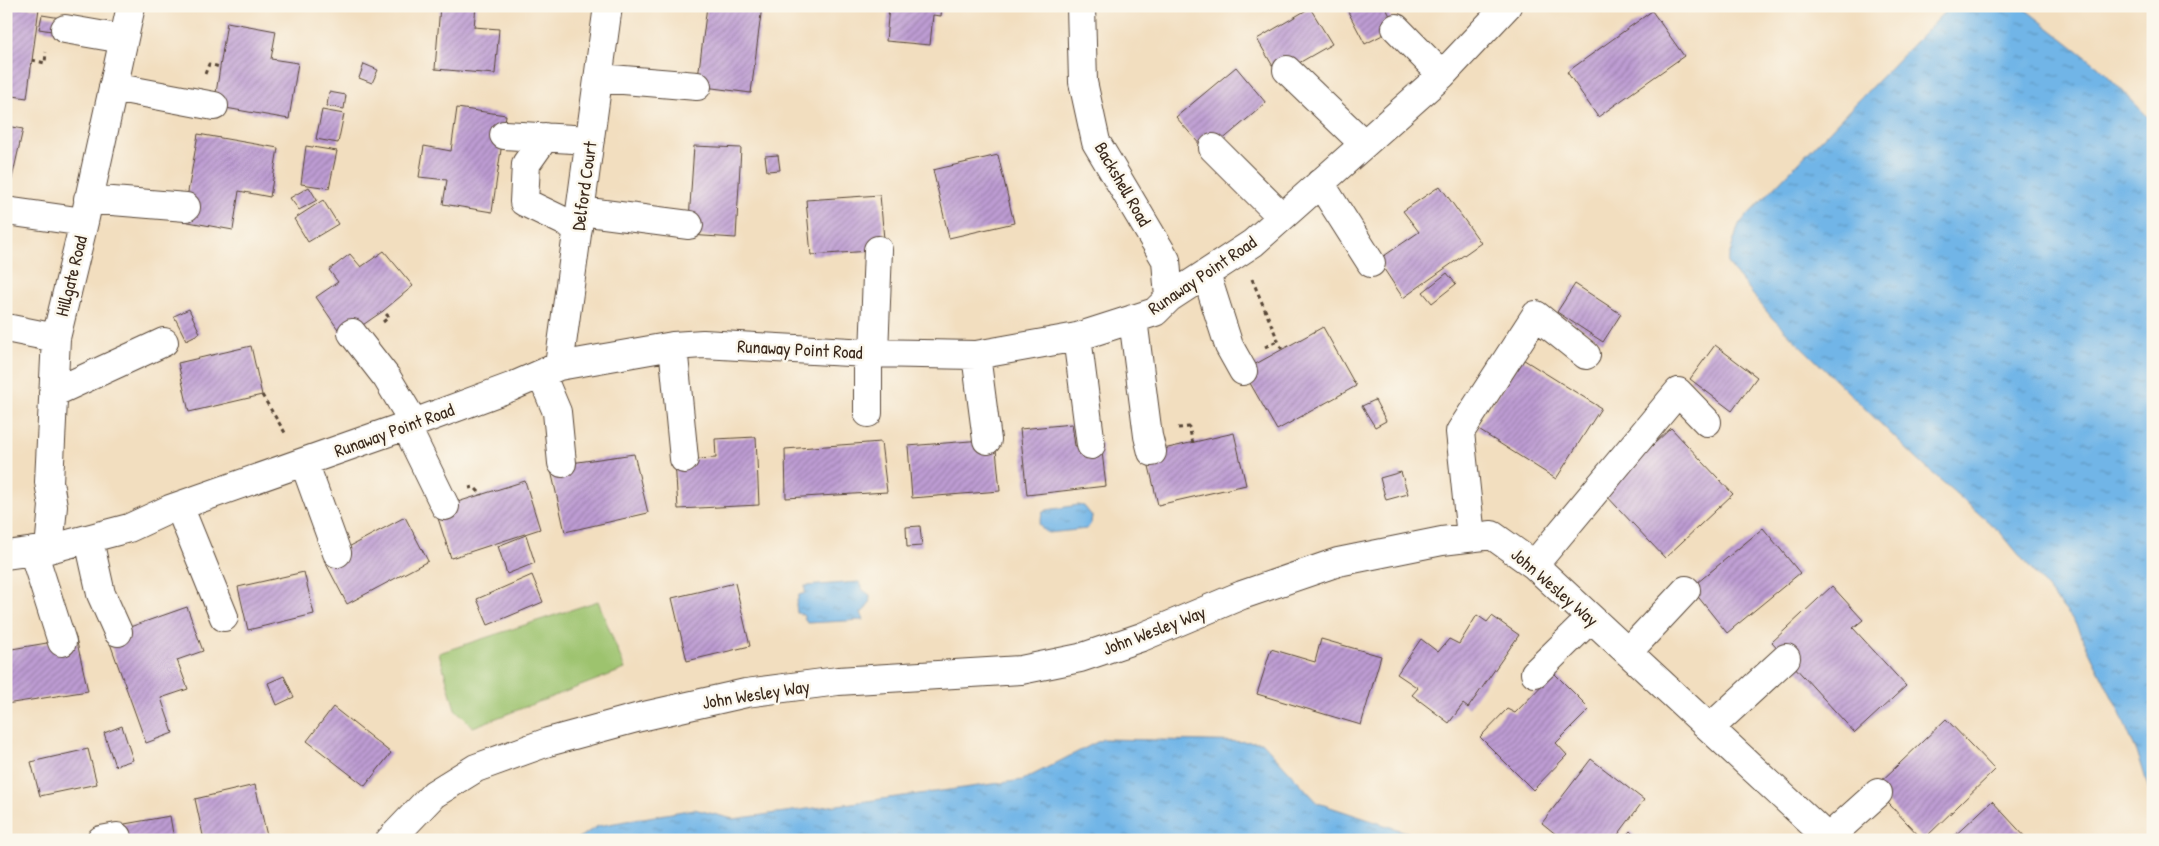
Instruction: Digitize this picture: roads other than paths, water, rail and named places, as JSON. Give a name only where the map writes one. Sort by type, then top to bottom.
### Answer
[{"type":"street","name":"Hillgate Road","points":[[41,550],[54,506],[49,482],[56,338],[130,6]]},
{"type":"street","name":"Delford Court","points":[[550,370],[580,220],[608,6]]},
{"type":"street","name":"Backshell Road","points":[[1081,6],[1083,82],[1096,142],[1166,260],[1169,298]]},
{"type":"street","name":"Runaway Point Road","points":[[6,555],[89,540],[129,528],[179,506],[410,425],[550,370],[673,346],[703,344],[871,353],[976,355],[1077,337],[1154,312],[1169,298],[1253,243],[1442,74],[1507,6]]},
{"type":"street","points":[[1396,28],[1442,74]]},
{"type":"street","points":[[65,30],[123,39]]},
{"type":"street","points":[[1287,70],[1364,144]]},
{"type":"street","points":[[598,78],[697,86]]},
{"type":"street","points":[[113,87],[214,106]]},
{"type":"street","points":[[504,134],[590,140]]},
{"type":"street","points":[[545,137],[526,164],[524,202],[580,220],[689,224]]},
{"type":"street","points":[[1213,148],[1282,217]]},
{"type":"street","points":[[1320,183],[1371,263]]},
{"type":"street","points":[[6,211],[186,207]]},
{"type":"street","points":[[868,413],[878,250]]},
{"type":"street","points":[[1206,274],[1229,346],[1244,371]]},
{"type":"street","points":[[1471,537],[1460,432],[1536,315],[1586,355]]},
{"type":"street","points":[[1133,318],[1148,436],[1152,452]]},
{"type":"street","points":[[6,328],[56,338]]},
{"type":"street","points":[[352,333],[387,378],[410,425],[445,506]]},
{"type":"street","points":[[1077,337],[1090,444]]},
{"type":"street","points":[[53,393],[164,342]]},
{"type":"street","points":[[673,346],[684,459]]},
{"type":"street","points":[[976,355],[988,440]]},
{"type":"street","points":[[550,370],[557,412],[562,463]]},
{"type":"street","points":[[1534,565],[1678,392],[1708,422]]},
{"type":"street","points":[[304,462],[337,553]]},
{"type":"street","points":[[179,506],[224,617]]},
{"type":"street","name":"John Wesley Way","points":[[390,840],[434,794],[476,768],[557,740],[640,716],[746,693],[838,681],[1021,670],[1080,658],[1142,637],[1242,595],[1338,562],[1492,534],[1534,565],[1829,839]]},
{"type":"street","points":[[89,540],[101,594],[118,632]]},
{"type":"street","points":[[41,550],[62,642]]},
{"type":"street","points":[[1628,652],[1686,590]]},
{"type":"street","points":[[1535,673],[1591,618]]},
{"type":"street","points":[[1710,728],[1786,658]]},
{"type":"street","points":[[1829,839],[1878,793]]},
{"type":"water","points":[[1950,6],[2021,6],[2099,67],[2153,122],[2153,803],[2140,760],[2119,711],[2074,621],[2000,532],[1921,463],[1772,318],[1727,263],[1739,224]]},
{"type":"water","points":[[1078,505],[1084,506],[1092,516],[1091,523],[1087,529],[1048,533],[1039,524],[1043,512],[1047,510]]},
{"type":"water","points":[[859,582],[863,590],[870,595],[868,606],[861,613],[864,620],[807,623],[803,615],[797,613],[796,604],[799,595],[805,593],[805,586]]},
{"type":"water","points":[[1103,739],[1262,742],[1318,803],[1412,834],[1420,840],[575,840],[598,826],[694,809],[733,819],[1023,780]]}]
